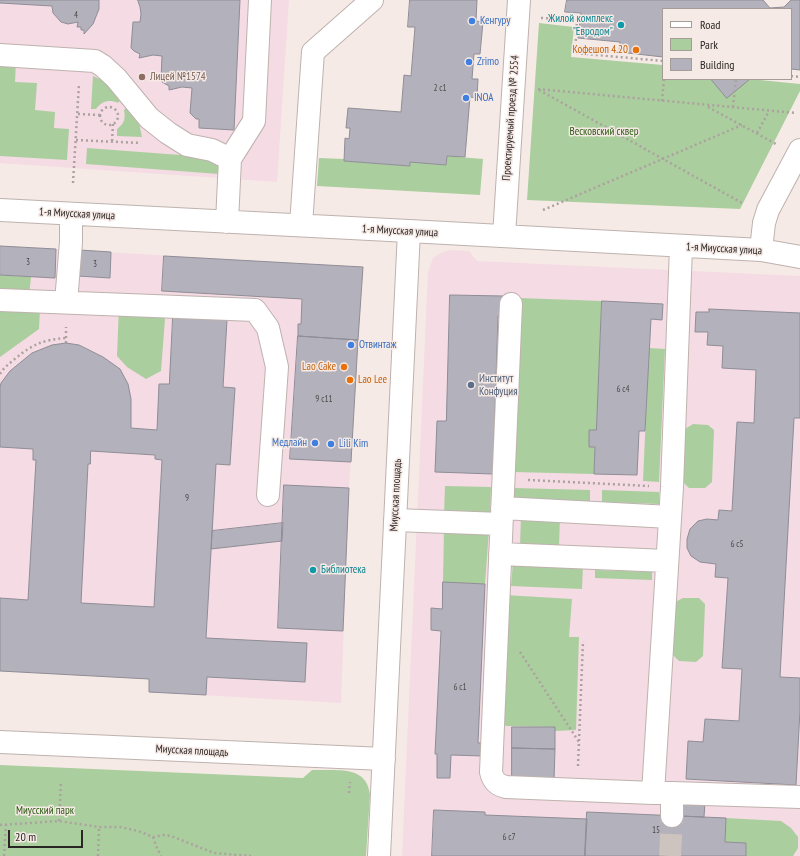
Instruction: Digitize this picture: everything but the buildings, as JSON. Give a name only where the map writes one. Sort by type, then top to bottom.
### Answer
[{"type":"street","points":[[227,222],[230,159],[254,121],[260,0]]},
{"type":"street","points":[[301,225],[313,52],[372,0]]},
{"type":"street","name":"Проектируемый проезд № 2554","points":[[504,236],[519,0]]},
{"type":"street","points":[[0,55],[95,61],[116,78],[149,118],[168,133],[186,145],[212,150],[230,159]]},
{"type":"street","points":[[761,250],[764,223],[790,148]]},
{"type":"street","name":"1-я Миусская улица","points":[[0,210],[409,230],[682,247],[761,250],[800,257]]},
{"type":"street","points":[[66,302],[71,242],[71,214]]},
{"type":"street","name":"Миусская площадь","points":[[379,856],[409,230]]},
{"type":"street","points":[[672,816],[662,793],[668,561],[682,247]]},
{"type":"street","points":[[0,300],[255,310],[268,328],[278,367],[268,495]]},
{"type":"street","points":[[511,304],[491,772],[492,778],[495,783],[506,788],[800,797]]},
{"type":"street","points":[[395,520],[502,516],[670,517]]},
{"type":"street","points":[[500,554],[668,561]]},
{"type":"street","name":"Миусская площадь","points":[[0,742],[384,759]]},
{"type":"path","points":[[537,17],[577,20],[575,53],[662,61]]},
{"type":"path","points":[[73,184],[81,60]]},
{"type":"path","points":[[662,101],[664,80]]},
{"type":"path","points":[[733,107],[736,80]]},
{"type":"path","points":[[531,89],[796,113]]},
{"type":"path","points":[[538,90],[748,206]]},
{"type":"path","points":[[706,105],[757,133],[790,148]]},
{"type":"path","points":[[111,106],[118,112],[116,123],[107,125],[102,121],[100,115],[103,110],[111,106]]},
{"type":"path","points":[[757,133],[769,111]]},
{"type":"path","points":[[78,114],[100,115]]},
{"type":"path","points":[[112,141],[113,124]]},
{"type":"path","points":[[543,210],[742,125]]},
{"type":"path","points":[[76,140],[142,143]]},
{"type":"path","points":[[0,374],[4,368],[30,346],[50,339],[66,338]]},
{"type":"path","points":[[503,479],[672,487]]},
{"type":"path","points":[[577,790],[583,641]]},
{"type":"path","points":[[520,651],[579,742]]},
{"type":"path","points":[[59,821],[61,781]]},
{"type":"path","points":[[0,825],[59,821],[99,827],[120,827],[138,830],[153,837],[163,835],[171,836],[214,854],[251,856]]},
{"type":"path","points":[[4,856],[6,824]]},
{"type":"path","points":[[98,856],[99,827]]},
{"type":"path","points":[[153,837],[161,856]]},
{"type":"shaded area","name":"Лицей №1574","points":[[0,0],[289,0],[277,182],[0,163]]},
{"type":"shaded area","points":[[0,246],[363,267],[349,488],[341,703],[149,692],[149,679],[0,671]]},
{"type":"shaded area","points":[[445,251],[469,251],[477,261],[800,276],[800,856],[402,856],[428,272],[433,258]]},
{"type":"green space","name":"Весковский сквер","points":[[539,23],[574,27],[571,57],[662,65],[662,80],[760,80],[800,84],[800,91],[740,209],[527,200]]},
{"type":"green space","points":[[0,60],[16,61],[15,82],[37,83],[35,110],[55,112],[54,128],[69,129],[67,160],[0,156]]},
{"type":"green space","points":[[93,76],[102,80],[123,96],[118,103],[112,101],[106,102],[101,104],[96,109],[91,109]]},
{"type":"green space","points":[[129,105],[139,123],[142,137],[117,136],[117,129],[124,121],[124,110]]},
{"type":"green space","points":[[87,148],[207,157],[215,161],[219,167],[219,174],[86,164]]},
{"type":"green space","points":[[447,156],[483,159],[480,195],[317,186],[319,158],[410,166],[410,162],[446,165]]},
{"type":"green space","points":[[0,275],[31,277],[29,296],[0,294]]},
{"type":"green space","points":[[519,298],[602,301],[596,430],[589,430],[589,447],[595,447],[594,474],[513,472]]},
{"type":"green space","points":[[119,306],[152,308],[165,319],[161,371],[146,379],[127,367],[117,356]]},
{"type":"green space","points":[[0,309],[40,309],[39,329],[0,357]]},
{"type":"green space","points":[[649,348],[665,349],[659,482],[643,481]]},
{"type":"green space","points":[[693,424],[708,425],[714,430],[712,482],[705,488],[689,488],[682,481],[685,429]]},
{"type":"green space","points":[[445,486],[491,487],[490,516],[444,515]]},
{"type":"green space","points":[[514,488],[590,490],[590,502],[514,500]]},
{"type":"green space","points":[[602,490],[659,492],[659,504],[602,502]]},
{"type":"green space","points":[[521,515],[560,516],[559,547],[520,546]]},
{"type":"green space","points":[[444,529],[489,530],[485,584],[443,582]]},
{"type":"green space","points":[[513,562],[583,565],[582,589],[511,586]]},
{"type":"green space","points":[[595,570],[652,572],[652,580],[595,578]]},
{"type":"green space","points":[[505,595],[572,599],[569,637],[579,637],[576,730],[555,731],[555,727],[506,726],[498,717]]},
{"type":"green space","points":[[683,598],[699,598],[705,604],[703,656],[696,662],[679,661],[673,655],[675,602]]},
{"type":"green space","name":"Миусский парк","points":[[0,765],[303,778],[312,770],[348,771],[363,778],[368,785],[370,795],[366,856],[0,856]]},
{"type":"green space","points":[[726,818],[781,821],[791,828],[798,837],[798,848],[793,856],[746,856],[746,843],[725,842]]},
{"type":"tunnel","points":[[670,856],[672,816]]},
{"type":"place","name":"Кенгуру","points":[[472,21]]},
{"type":"place","name":"Жилой комплекс \"Евродом\"","points":[[621,25]]},
{"type":"place","name":"Кофешоп 4.20","points":[[636,50]]},
{"type":"place","name":"Zrimo","points":[[469,62]]},
{"type":"place","name":"Лицей №1574","points":[[142,77]]},
{"type":"place","name":"INOA","points":[[466,98]]},
{"type":"place","name":"Отвинтаж","points":[[351,345]]},
{"type":"place","name":"Lao Cake","points":[[344,367]]},
{"type":"place","name":"Lao Lee","points":[[350,380]]},
{"type":"place","name":"Институт Конфуция","points":[[471,385]]},
{"type":"place","name":"Медлайн","points":[[315,443]]},
{"type":"place","name":"Lili Kim","points":[[331,444]]},
{"type":"place","name":"Библиотека","points":[[313,570]]}]
